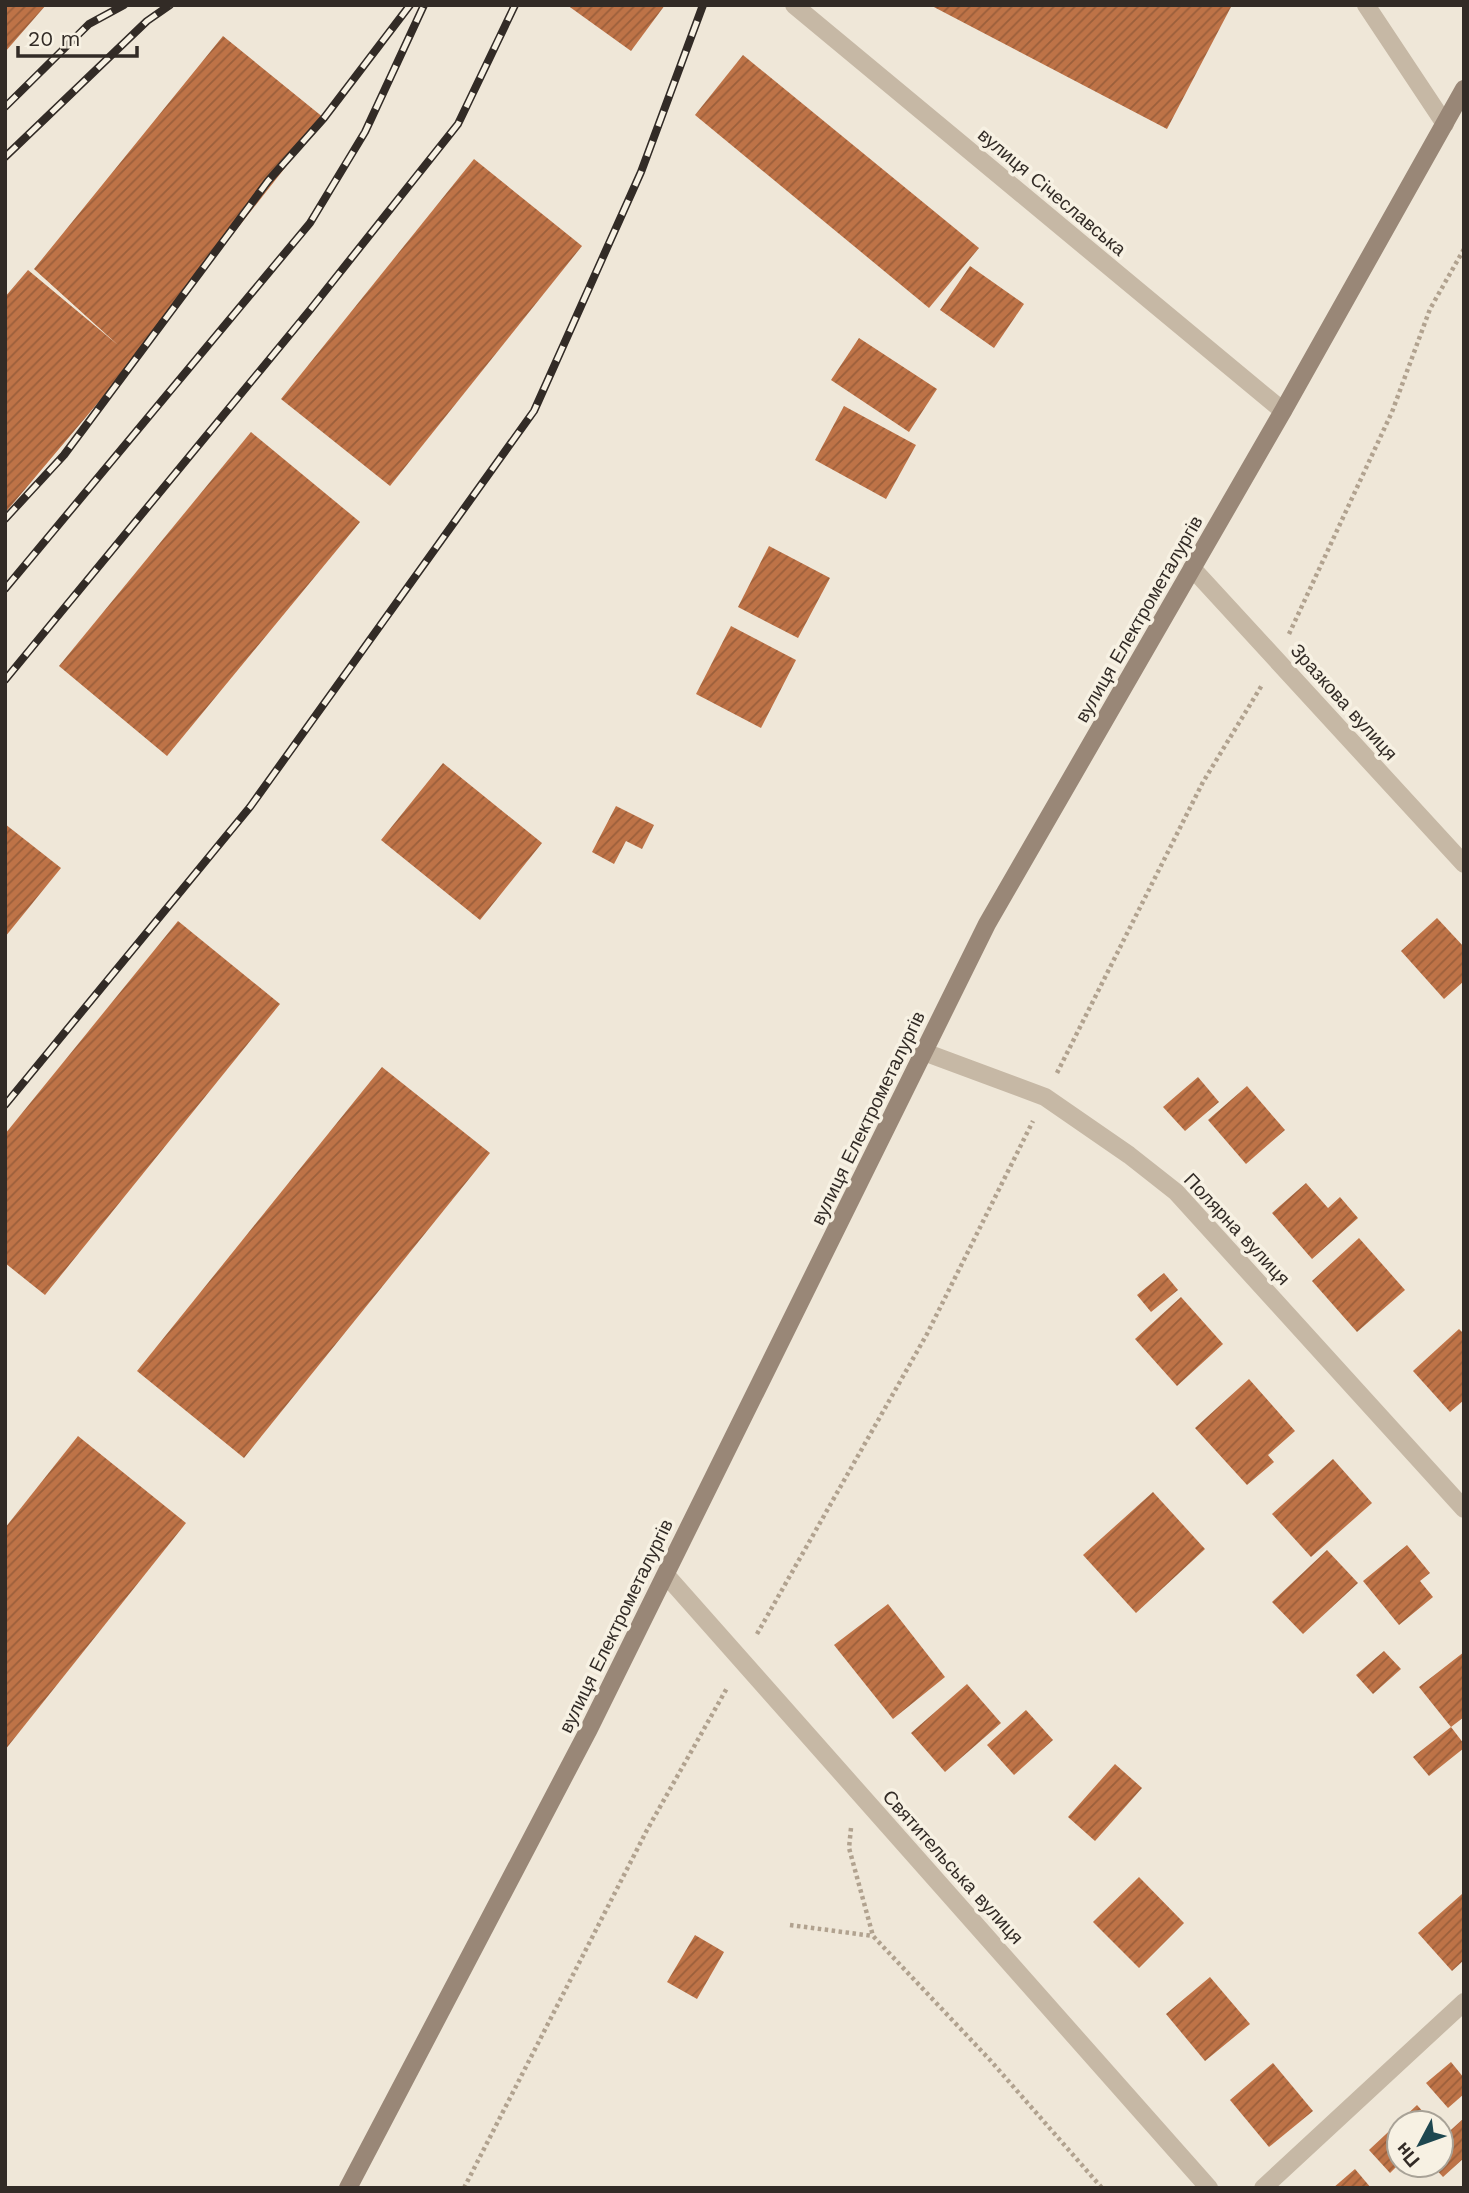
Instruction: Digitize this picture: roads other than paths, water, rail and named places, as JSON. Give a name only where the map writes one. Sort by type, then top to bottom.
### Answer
[{"type":"main road","name":"вулиця Електрометалургів","points":[[348,2188],[589,1729],[987,924],[1283,411],[1464,89]]},
{"type":"street","name":"вулиця Січеславська","points":[[794,5],[1283,411]]},
{"type":"street","points":[[1366,5],[1445,124]]},
{"type":"street","name":"Зразкова вулиця","points":[[1192,568],[1464,864]]},
{"type":"street","name":"Полярна вулиця","points":[[924,1052],[1045,1097],[1129,1155],[1176,1192],[1464,1509]]},
{"type":"street","name":"Святительська вулиця","points":[[666,1575],[1209,2188]]},
{"type":"street","points":[[1263,2188],[1464,2002]]},
{"type":"railway","points":[[5,107],[89,24],[124,5]]},
{"type":"railway","points":[[5,157],[147,21],[170,5]]},
{"type":"railway","points":[[5,519],[64,455],[268,181],[324,118],[410,5]]},
{"type":"railway","points":[[5,589],[310,223],[365,132],[424,5]]},
{"type":"railway","points":[[5,680],[310,310],[458,124],[515,5]]},
{"type":"railway","points":[[5,1105],[250,807],[534,411],[641,172],[703,5]]}]
